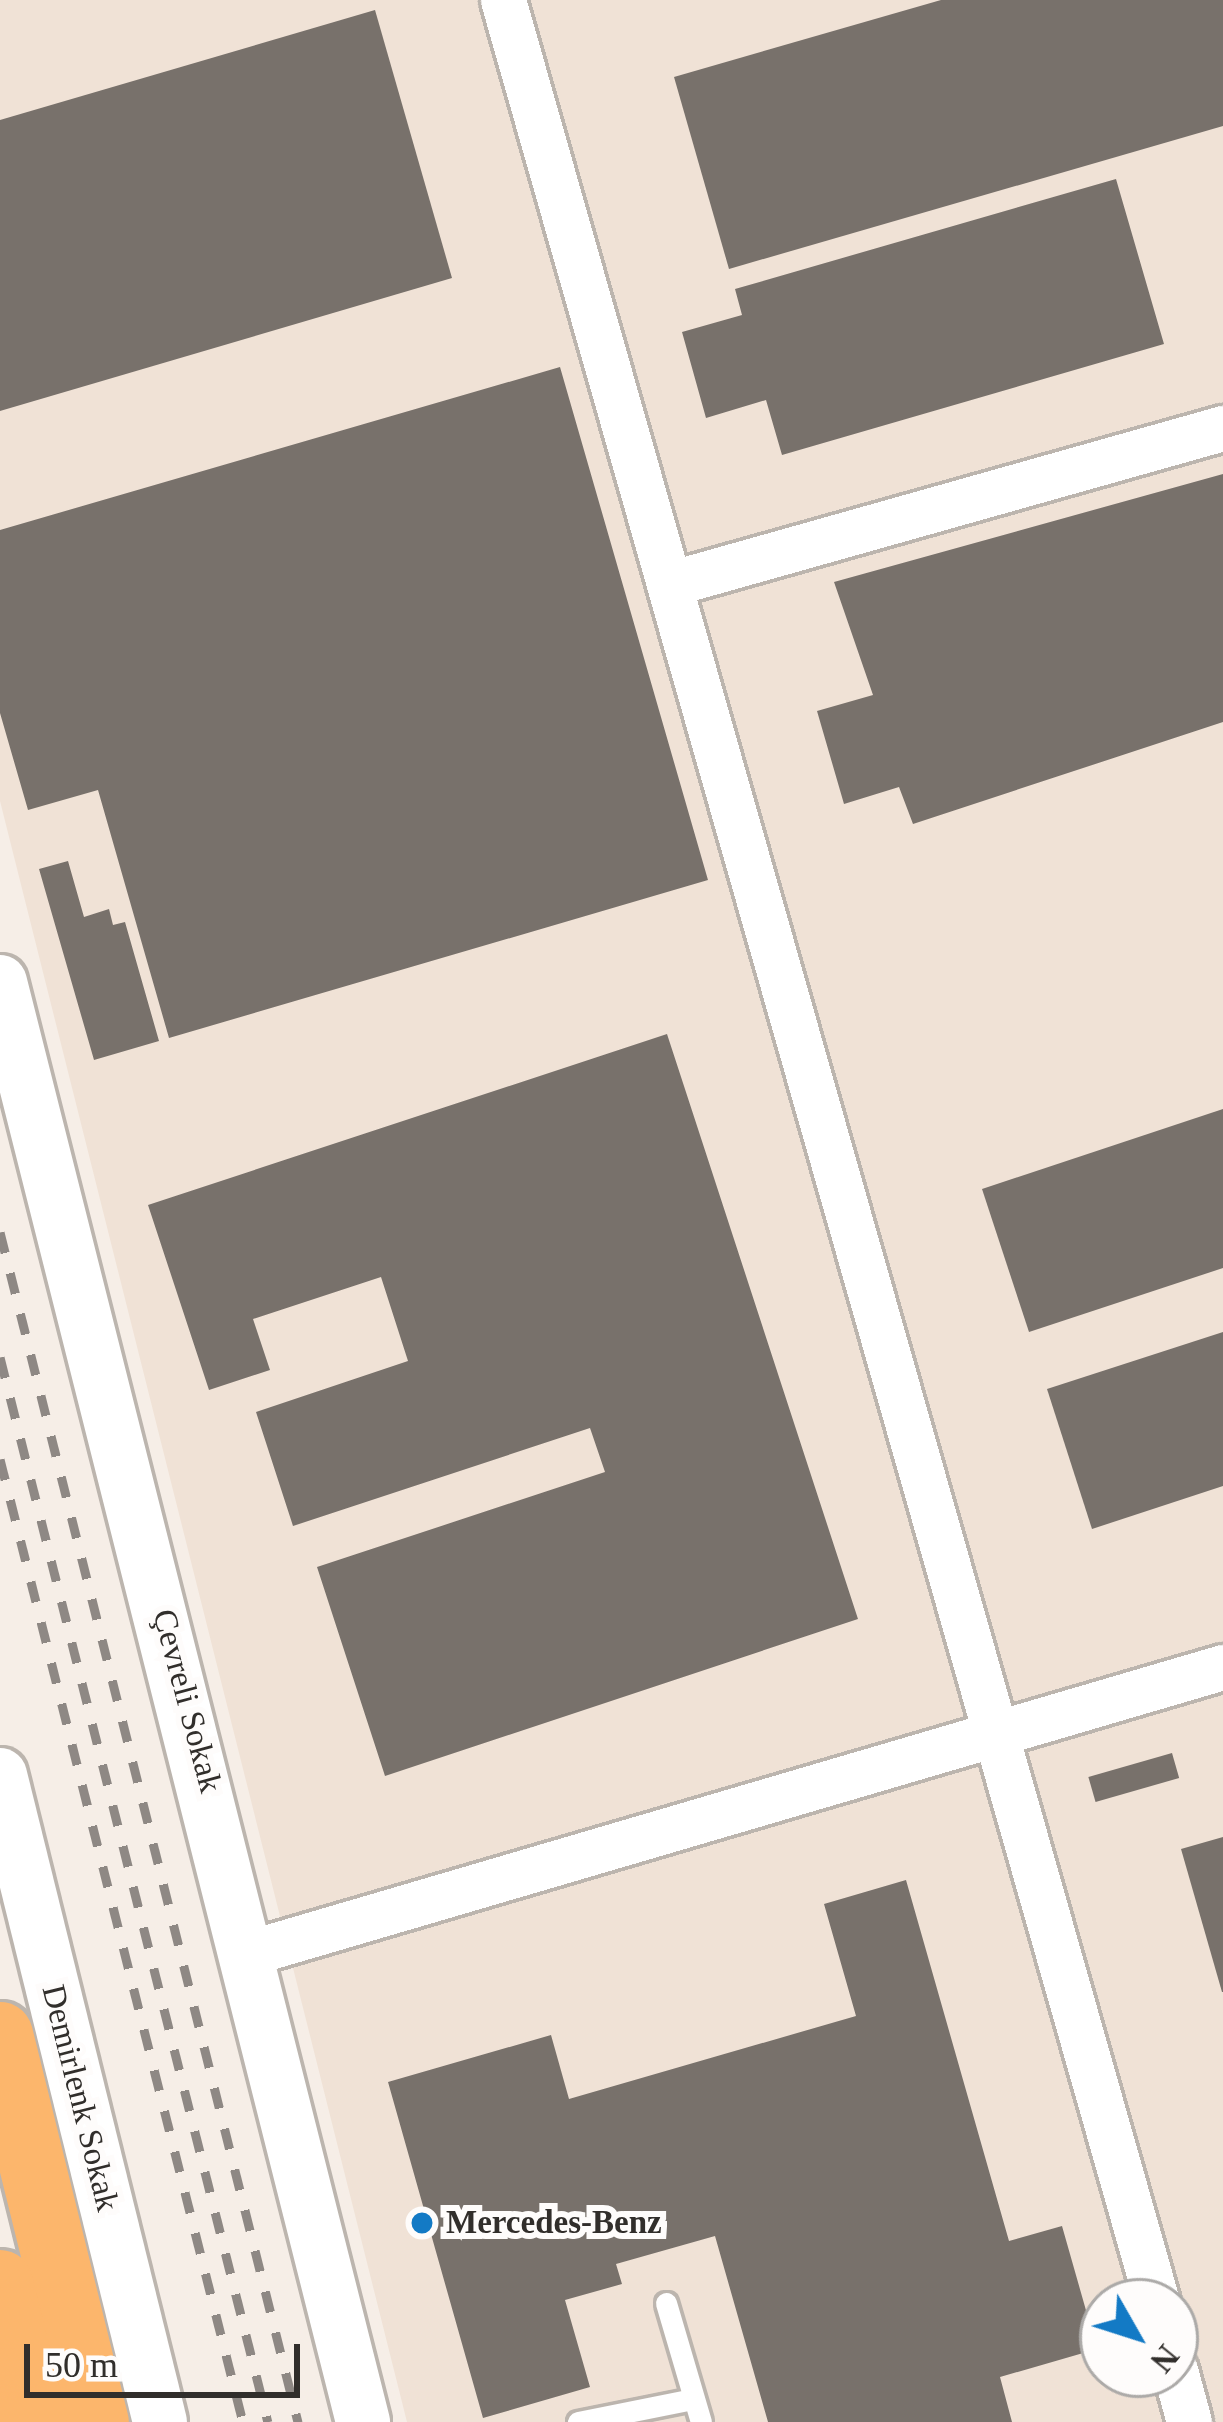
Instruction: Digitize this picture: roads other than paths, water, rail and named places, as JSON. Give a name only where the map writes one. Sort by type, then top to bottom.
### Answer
[{"type":"highway","points":[[0,2036],[96,2422]]},
{"type":"highway","points":[[0,2283],[34,2422]]},
{"type":"street","points":[[503,0],[1150,2278]]},
{"type":"street","points":[[669,584],[1223,428]]},
{"type":"street","name":"Çevreli Sokak","points":[[0,982],[252,1952],[364,2422]]},
{"type":"street","points":[[252,1952],[1223,1667]]},
{"type":"street","name":"Demirlenk Sokak","points":[[0,1775],[160,2422]]},
{"type":"lane","points":[[665,2303],[701,2422]]},
{"type":"lane","points":[[578,2422],[693,2399]]},
{"type":"railway","points":[[0,1232],[298,2422]]},
{"type":"railway","points":[[0,1357],[268,2422]]},
{"type":"railway","points":[[0,1459],[243,2422]]},
{"type":"place","name":"Mercedes-Benz","points":[[422,2223]]}]
